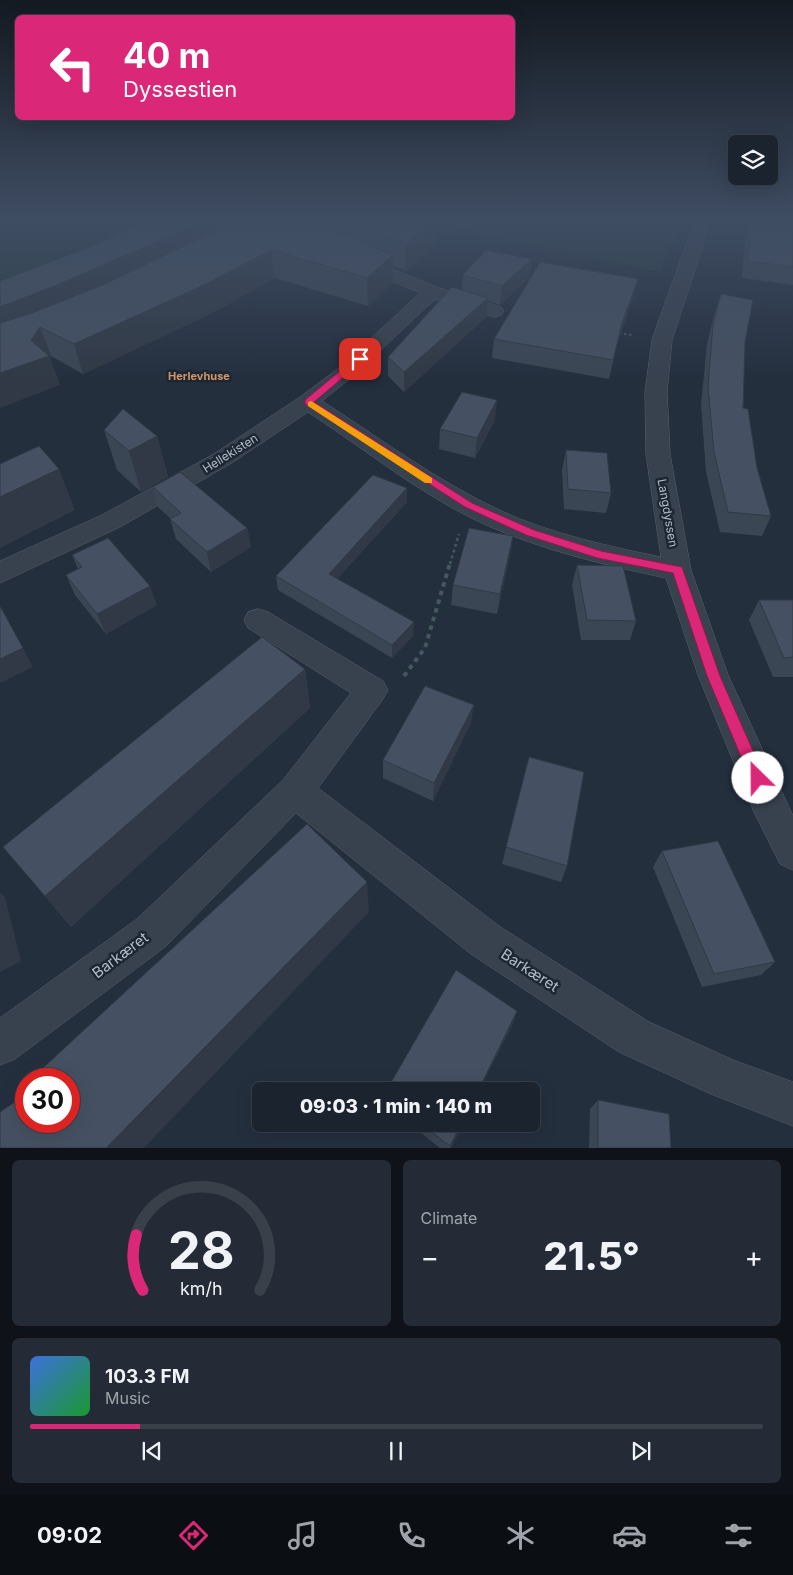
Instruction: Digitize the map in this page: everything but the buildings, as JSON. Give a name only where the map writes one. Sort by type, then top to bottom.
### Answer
[{"type":"street","points":[[386,272],[432,292],[494,311]]},
{"type":"street","name":"Langdyssen","points":[[686,272],[662,340],[656,392],[658,454],[678,570],[713,676],[772,812],[793,852]]},
{"type":"street","name":"Hellekisten","points":[[0,573],[111,521],[222,459],[308,402],[346,372],[432,292]]},
{"type":"street","points":[[308,402],[468,505],[530,533],[592,552],[678,570]]},
{"type":"street","points":[[258,620],[372,690]]},
{"type":"street","name":"Barkæret","points":[[0,1044],[151,933],[295,791],[372,690]]},
{"type":"street","name":"Barkæret","points":[[295,791],[484,940],[625,1032],[726,1079],[793,1104]]},
{"type":"path","points":[[611,331],[629,335]]},
{"type":"path","points":[[372,690],[400,681],[425,648],[468,505]]},
{"type":"green space","points":[[0,272],[51,272],[0,293]]},
{"type":"slow traffic","points":[[311,404],[428,480]]},
{"type":"district","name":"Herlevhuse","points":[[199,376]]},
{"type":"route","points":[[360,359],[308,402],[417,474],[468,505],[530,533],[601,555],[678,570],[713,676],[758,778]]}]
